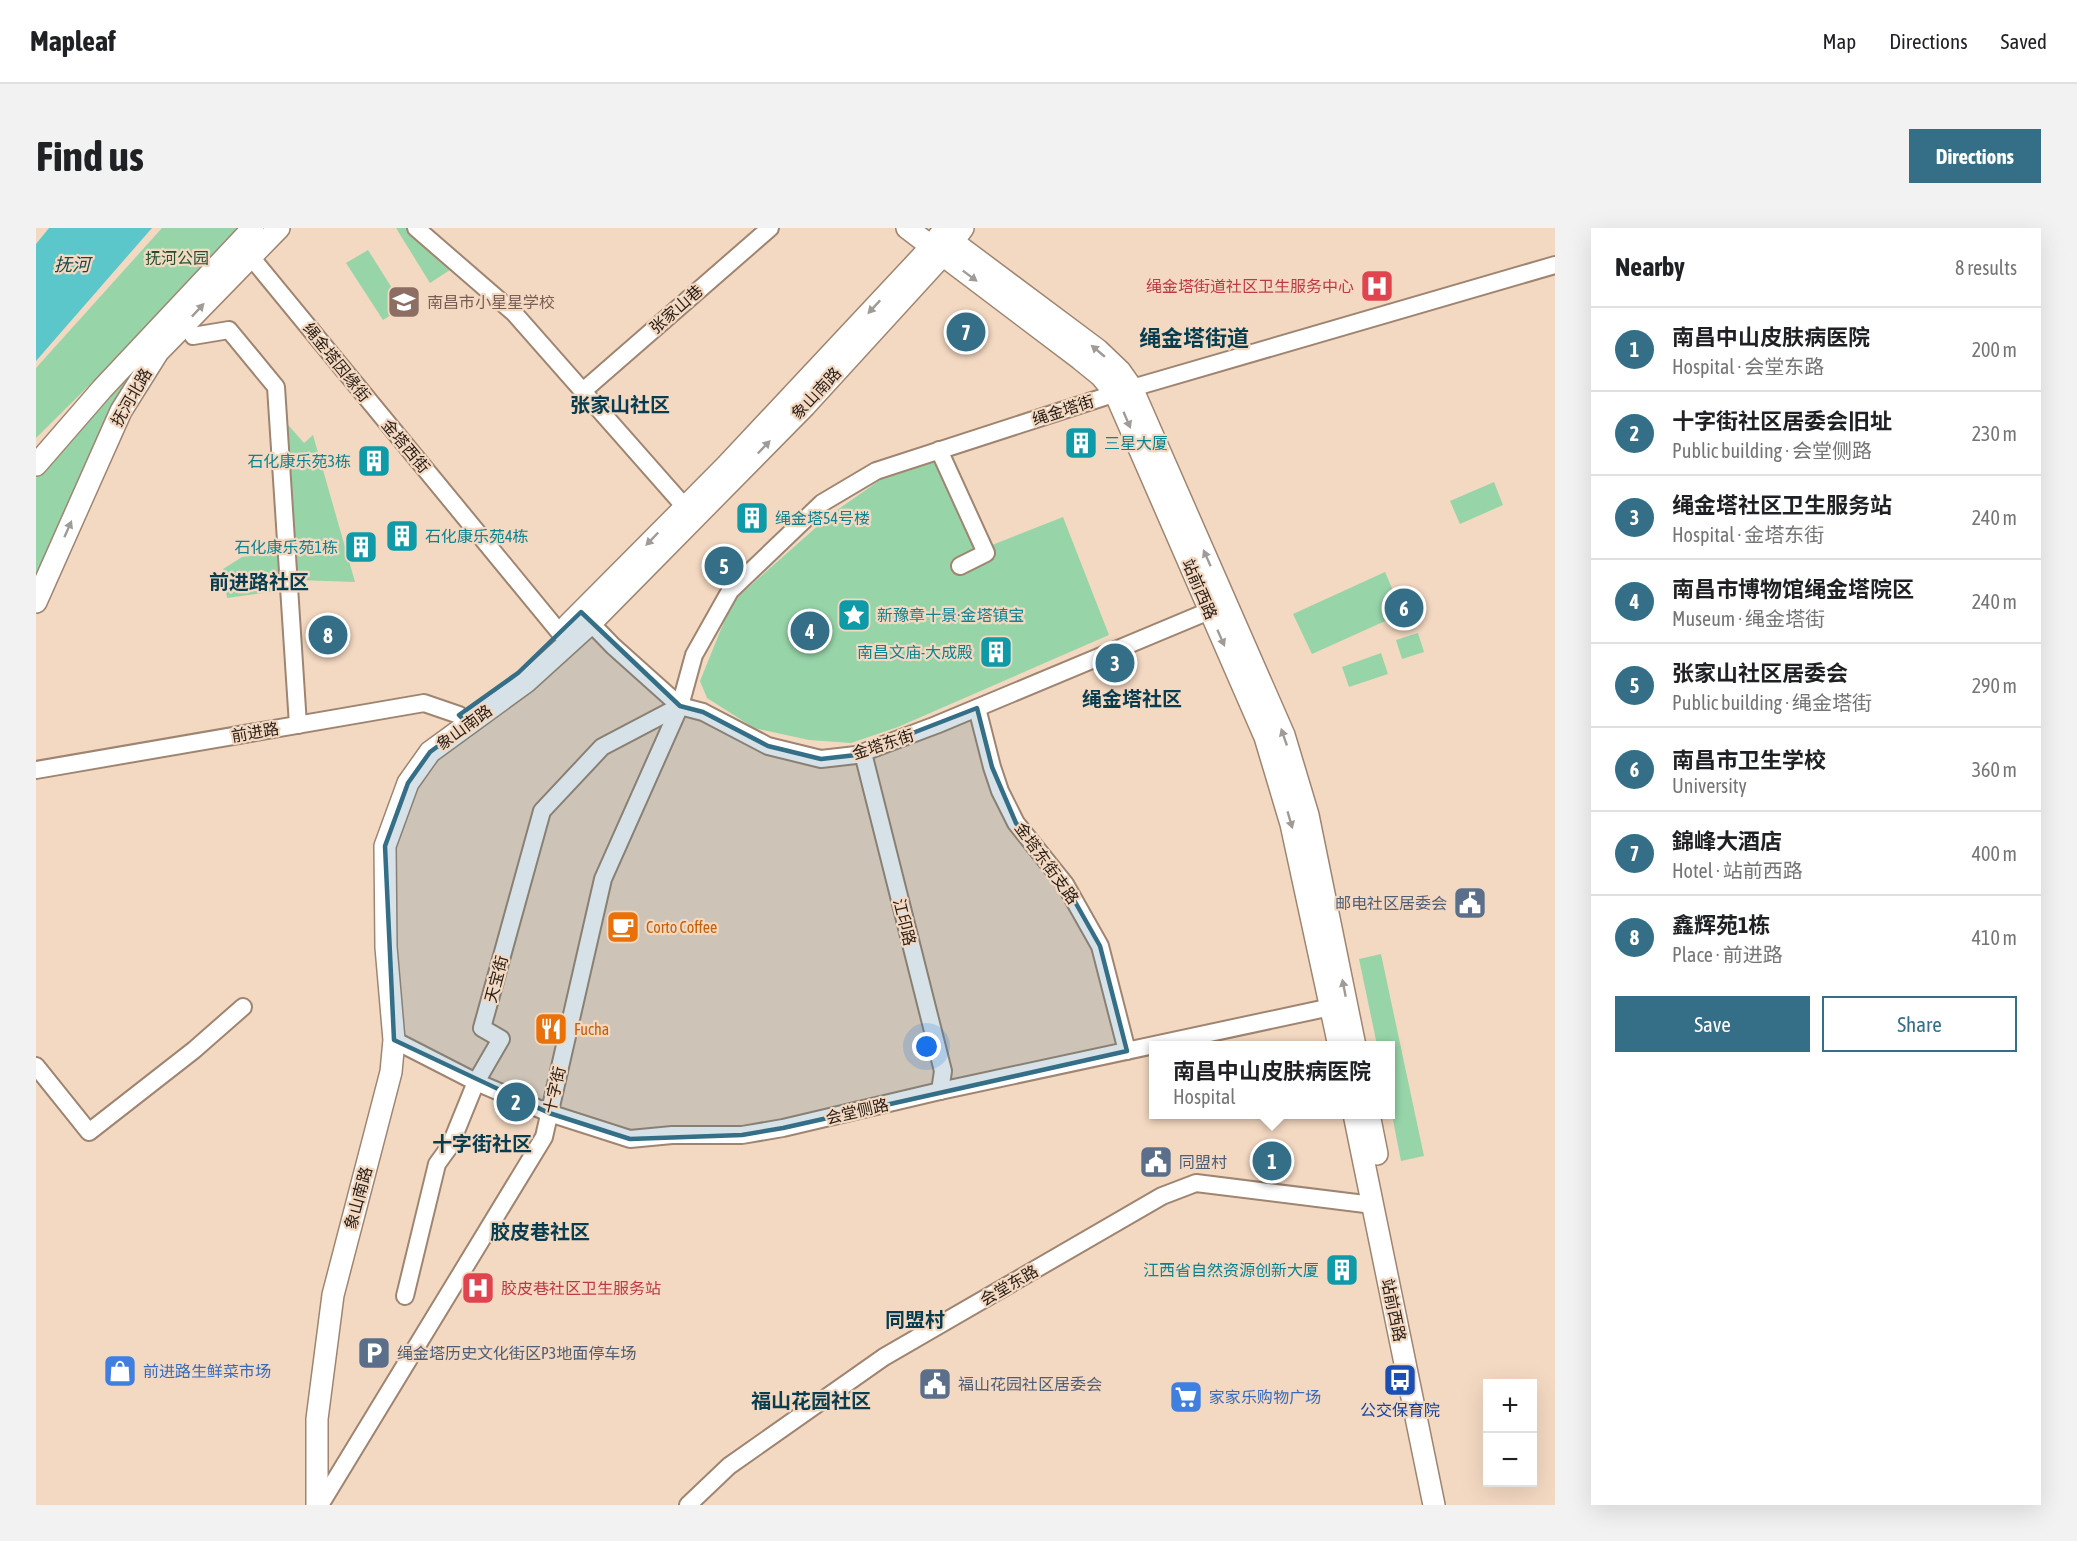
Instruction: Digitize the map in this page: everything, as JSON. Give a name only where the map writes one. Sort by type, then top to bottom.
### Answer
[{"type":"main road","name":"抚河北路","points":[[36,465],[102,389],[253,228]]},
{"type":"main road","name":"抚河北路","points":[[36,602],[121,411],[158,352],[279,228]]},
{"type":"main road","name":"站前西路","points":[[907,228],[945,237],[1080,359],[1123,391],[1284,735],[1308,816],[1354,1041]]},
{"type":"main road","name":"象山南路","points":[[304,1505],[308,1419],[320,1293],[382,1061],[374,938],[373,840],[398,776],[420,742],[526,682],[685,507],[945,237]]},
{"type":"main road","name":"象山南路","points":[[318,1505],[317,1419],[333,1295],[391,1072],[394,1040],[386,947],[385,846],[408,783],[430,752],[464,719],[560,633],[586,618],[805,406],[945,237]]},
{"type":"main road","points":[[36,449],[102,389]]},
{"type":"main road","name":"站前西路","points":[[1123,391],[1209,611],[1264,737],[1275,770],[1291,824],[1338,1041]]},
{"type":"main road","points":[[36,590],[49,570]]},
{"type":"main road","name":"站前西路","points":[[1355,1119],[1434,1505]]},
{"type":"main road","name":"站前西路","points":[[1370,1119],[1446,1505]]},
{"type":"street","points":[[416,228],[514,313],[685,507]]},
{"type":"street","name":"张家山巷","points":[[583,391],[770,228]]},
{"type":"street","name":"金塔西街","points":[[251,257],[560,633]]},
{"type":"street","name":"绳金塔街","points":[[680,706],[694,655],[730,591],[822,503],[876,471],[1123,391],[1555,265]]},
{"type":"street","points":[[193,336],[229,330],[276,387],[298,725]]},
{"type":"street","points":[[939,450],[986,553],[960,566]]},
{"type":"street","name":"金塔东街","points":[[586,618],[612,646],[680,706],[703,712],[768,746],[821,759],[863,753],[1209,611]]},
{"type":"street","name":"前进路","points":[[36,770],[424,703],[464,719]]},
{"type":"street","name":"天宝街","points":[[405,1296],[437,1164],[450,1146],[476,1082],[501,1039],[482,1028],[542,811],[602,747],[680,706]]},
{"type":"street","name":"十字街","points":[[318,1505],[544,1137],[603,879],[680,706]]},
{"type":"street","name":"金塔东街支路","points":[[977,708],[1000,791],[1016,823],[1065,884],[1100,946],[1127,1051]]},
{"type":"street","name":"江印路","points":[[863,753],[943,1071],[940,1091]]},
{"type":"street","points":[[36,1066],[89,1132],[194,1050],[243,1007]]},
{"type":"street","name":"会堂侧路","points":[[1173,1041],[1331,1007]]},
{"type":"street","name":"会堂侧路","points":[[394,1040],[476,1082],[549,1113],[630,1139],[672,1135],[742,1135],[783,1128],[940,1091],[1149,1046]]},
{"type":"street","name":"会堂东路","points":[[688,1505],[729,1466],[884,1358],[1162,1196],[1196,1183],[1373,1205]]},
{"type":"highlighted area","points":[[581,612],[680,706],[703,712],[768,746],[821,759],[856,755],[977,708],[992,767],[1016,823],[1065,884],[1100,946],[1127,1051],[783,1128],[742,1135],[630,1139],[549,1113],[394,1040],[385,846],[408,783],[430,752],[468,724],[459,715],[518,673]]},
{"type":"green space","name":"抚河公园","points":[[162,228],[248,228],[36,438],[36,368]]},
{"type":"green space","points":[[396,228],[406,228],[453,268],[430,283]]},
{"type":"green space","points":[[368,250],[404,307],[383,320],[346,263]]},
{"type":"green space","points":[[145,355],[36,578],[36,478]]},
{"type":"green space","points":[[282,418],[304,443],[313,435],[355,582],[296,580]]},
{"type":"green space","points":[[942,460],[982,549],[1063,517],[1109,635],[898,727],[851,743],[809,740],[754,728],[707,698],[700,681],[732,602],[830,515],[880,480]]},
{"type":"green space","points":[[1494,482],[1503,505],[1460,524],[1450,501]]},
{"type":"green space","points":[[279,552],[285,590],[227,598],[223,569],[242,557]]},
{"type":"green space","points":[[1385,572],[1403,613],[1312,654],[1293,614]]},
{"type":"green space","points":[[1418,633],[1424,652],[1402,659],[1396,640]]},
{"type":"green space","points":[[1381,653],[1388,674],[1349,687],[1342,667]]},
{"type":"green space","points":[[1381,954],[1424,1156],[1401,1161],[1393,1119],[1395,1119],[1395,1041],[1376,1041],[1359,959]]},
{"type":"water","name":"抚河","points":[[49,228],[152,228],[36,361],[36,244]]},
{"type":"place","name":"绳金塔街道社区卫生服务中心","points":[[1377,286]]},
{"type":"place","name":"南昌市小星星学校","points":[[404,302]]},
{"type":"place","name":"錦峰大酒店","points":[[966,332]]},
{"type":"place","name":"三星大厦","points":[[1081,443]]},
{"type":"place","name":"石化康乐苑3栋","points":[[374,461]]},
{"type":"place","name":"绳金塔54号楼","points":[[752,518]]},
{"type":"place","name":"石化康乐苑4栋","points":[[402,536]]},
{"type":"place","name":"石化康乐苑1栋","points":[[361,547]]},
{"type":"place","name":"张家山社区居委会","points":[[724,566]]},
{"type":"place","name":"南昌市卫生学校","points":[[1404,608]]},
{"type":"place","name":"新豫章十景·金塔镇宝","points":[[854,615]]},
{"type":"place","name":"南昌市博物馆绳金塔院区","points":[[810,631]]},
{"type":"place","name":"鑫辉苑1栋","points":[[328,635]]},
{"type":"place","name":"南昌文庙-大成殿","points":[[996,652]]},
{"type":"place","name":"绳金塔社区卫生服务站","points":[[1115,663]]},
{"type":"place","name":"邮电社区居委会","points":[[1470,903]]},
{"type":"place","name":"Corto Coffee","points":[[623,927]]},
{"type":"place","name":"Fucha","points":[[551,1029]]},
{"type":"place","name":"十字街社区居委会旧址","points":[[516,1102]]},
{"type":"place","name":"南昌中山皮肤病医院","points":[[1272,1161]]},
{"type":"place","name":"同盟村","points":[[1156,1162]]},
{"type":"place","name":"江西省自然资源创新大厦","points":[[1342,1270]]},
{"type":"place","name":"胶皮巷社区卫生服务站","points":[[478,1288]]},
{"type":"place","name":"绳金塔历史文化街区P3地面停车场","points":[[374,1353]]},
{"type":"place","name":"前进路生鲜菜市场","points":[[120,1371]]},
{"type":"place","name":"公交保育院","points":[[1400,1380]]},
{"type":"place","name":"福山花园社区居委会","points":[[935,1384]]},
{"type":"place","name":"家家乐购物广场","points":[[1186,1397]]},
{"type":"district","name":"绳金塔街道","points":[[1194,338]]},
{"type":"district","name":"张家山社区","points":[[620,404]]},
{"type":"district","name":"前进路社区","points":[[259,581]]},
{"type":"district","name":"绳金塔社区","points":[[1132,698]]},
{"type":"district","name":"十字街社区","points":[[482,1143]]},
{"type":"district","name":"胶皮巷社区","points":[[540,1231]]},
{"type":"district","name":"同盟村","points":[[915,1319]]},
{"type":"district","name":"福山花园社区","points":[[811,1400]]}]
